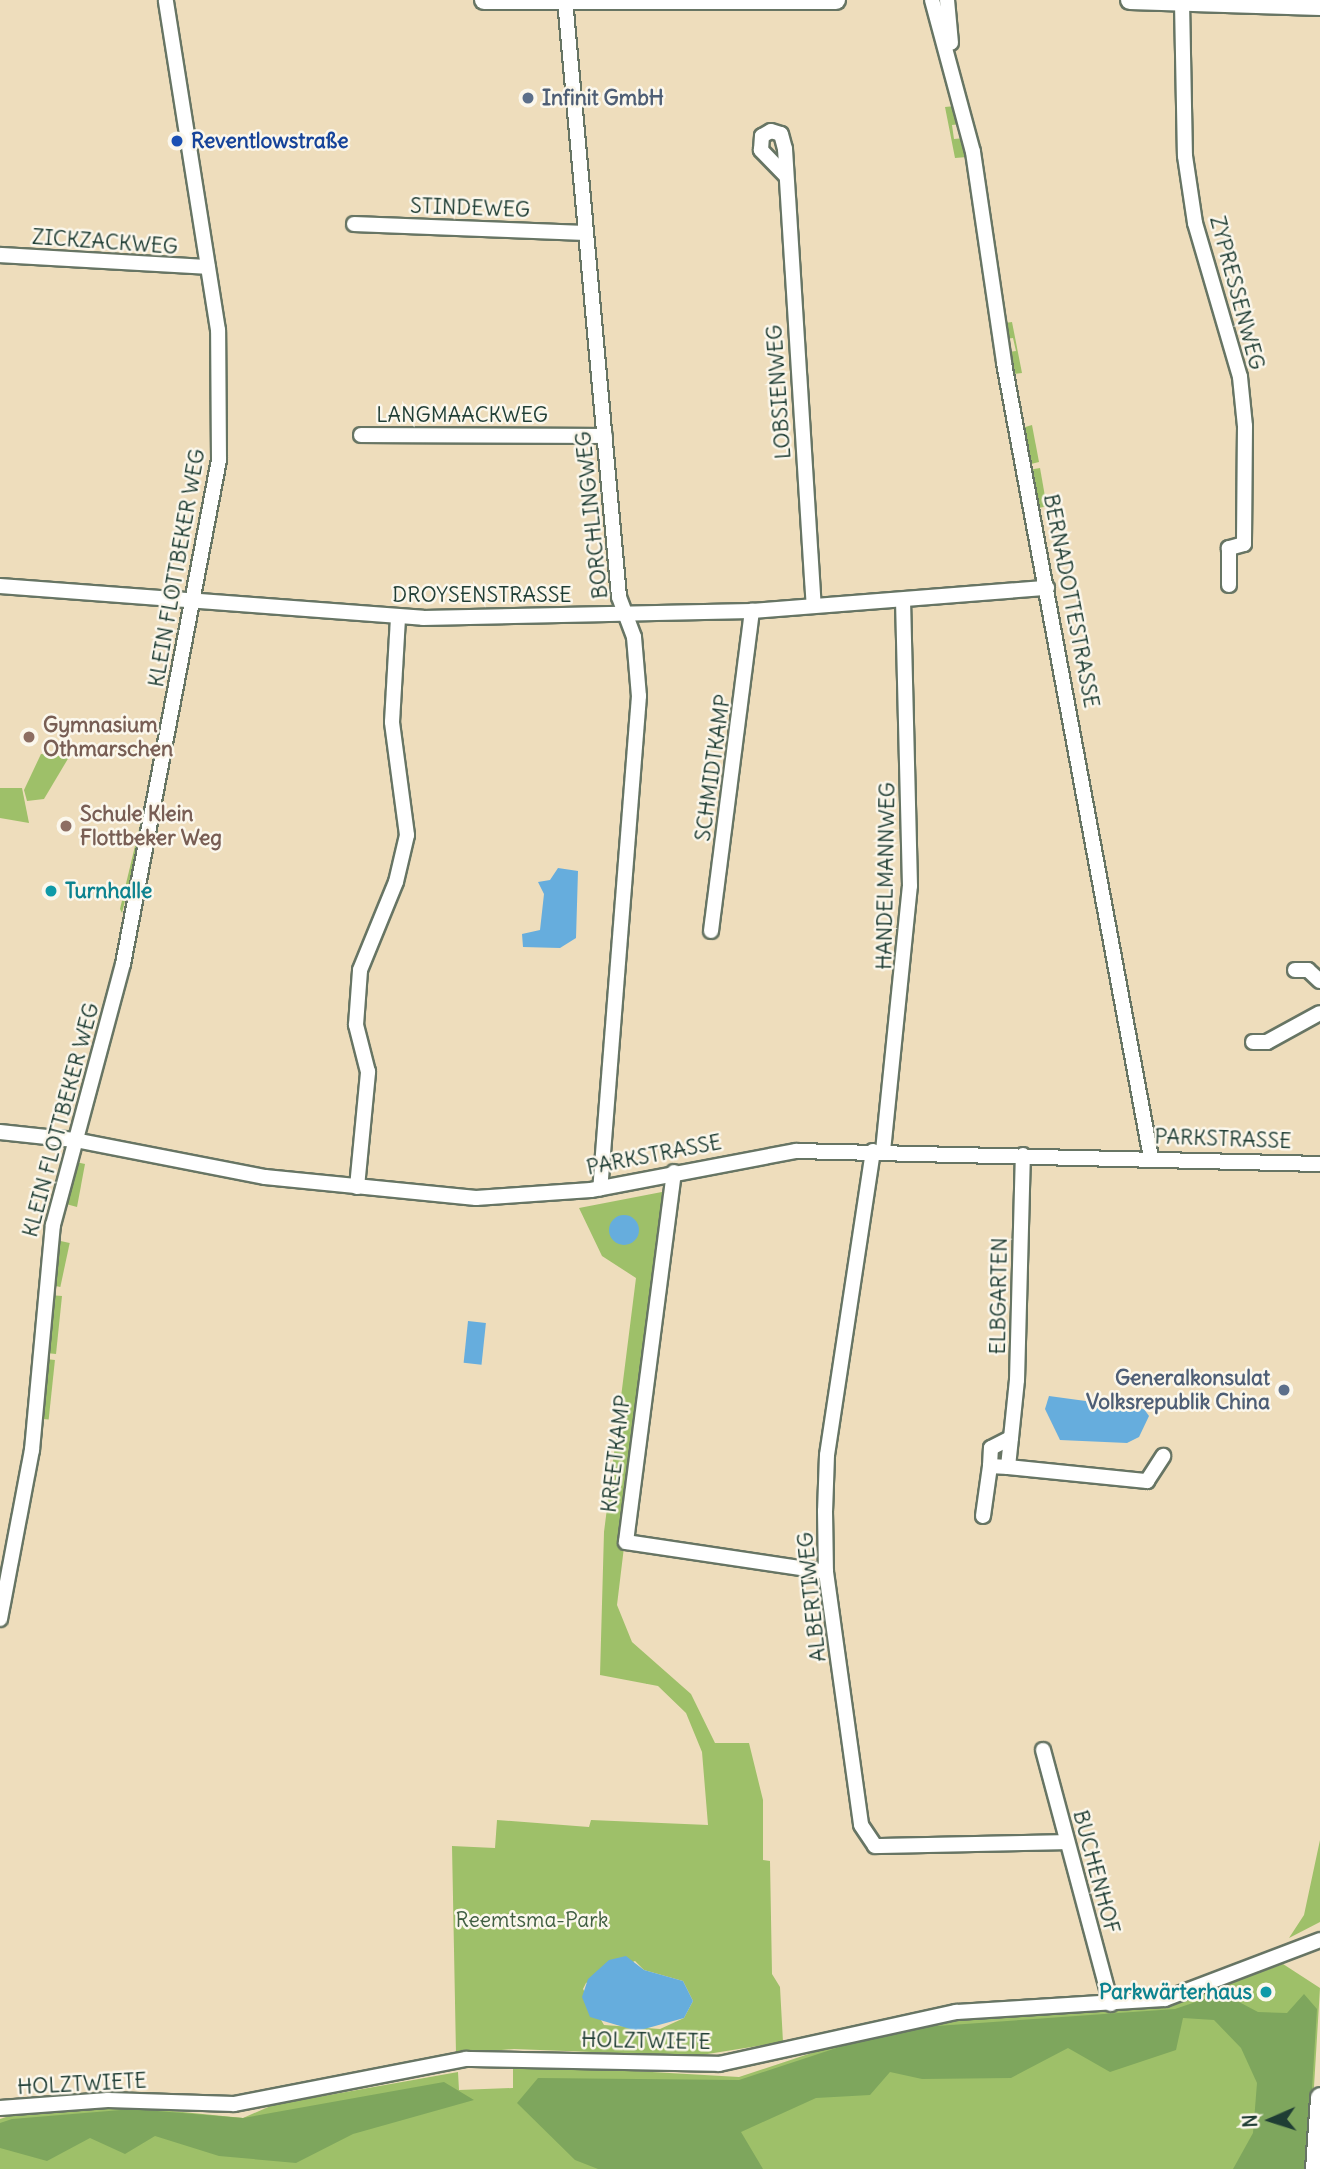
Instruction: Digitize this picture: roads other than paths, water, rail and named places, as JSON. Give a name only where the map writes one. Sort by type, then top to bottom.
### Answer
[{"type":"main road","points":[[1315,2169],[1320,2097]]},
{"type":"street","name":"KLEIN FLOTTBEKER WEG","points":[[0,1619],[32,1450],[48,1251],[123,964],[195,605],[222,419],[208,267],[166,0]]},
{"type":"street","points":[[484,0],[836,0]]},
{"type":"street","name":"BERNADOTTESTRASSE","points":[[932,0],[951,52]]},
{"type":"street","name":"BERNADOTTESTRASSE","points":[[947,0],[951,52],[1151,1158]]},
{"type":"street","points":[[1130,0],[1320,6]]},
{"type":"street","name":"BORCHLINGWEG","points":[[565,2],[605,436],[625,616],[637,651],[639,731],[626,808],[600,1188]]},
{"type":"street","name":"ZYPRESSENWEG","points":[[1182,2],[1185,156],[1195,223],[1240,377],[1245,426],[1244,544],[1229,548],[1229,585]]},
{"type":"street","name":"LOBSIENWEG","points":[[785,175],[814,606]]},
{"type":"street","name":"STINDEWEG","points":[[354,225],[585,233]]},
{"type":"street","name":"ZICKZACKWEG","points":[[0,255],[174,270],[208,267]]},
{"type":"street","name":"LANGMAACKWEG","points":[[361,435],[605,436]]},
{"type":"street","name":"DROYSENSTRASSE","points":[[0,586],[195,605],[398,617],[625,616],[752,611],[1047,588]]},
{"type":"street","name":"HANDELMANNWEG","points":[[878,1151],[910,886],[903,600]]},
{"type":"street","name":"SCHMIDTKAMP","points":[[712,931],[752,611]]},
{"type":"street","points":[[357,1187],[368,1072],[355,1025],[360,970],[396,882],[407,835],[391,706],[398,617]]},
{"type":"street","points":[[1295,971],[1308,970],[1320,981]]},
{"type":"street","points":[[1253,1042],[1267,1042],[1320,1013]]},
{"type":"street","name":"PARKSTRASSE","points":[[0,1132],[75,1140],[265,1177],[509,1198],[600,1188],[776,1153],[878,1151],[1320,1164]]},
{"type":"street","name":"ALBERTIWEG","points":[[878,1151],[827,1455],[826,1572],[865,1838],[875,1846],[1065,1842]]},
{"type":"street","name":"ELBGARTEN","points":[[1008,1467],[1023,1154]]},
{"type":"street","name":"KREETKAMP","points":[[674,1172],[626,1542],[826,1572]]},
{"type":"street","points":[[983,1516],[991,1448],[1011,1438]]},
{"type":"street","points":[[990,1466],[1147,1481],[1163,1456]]},
{"type":"street","name":"BUCHENHOF","points":[[1043,1751],[1065,1842],[1111,2004]]},
{"type":"street","name":"HOLZTWIETE","points":[[0,2108],[108,2099],[234,2104],[466,2059],[719,2064],[904,2020],[1039,2003],[1111,2004],[1165,1999],[1212,1985],[1320,1940]]},
{"type":"water","points":[[558,868],[578,871],[576,938],[560,948],[523,947],[522,934],[540,930],[544,894],[538,882],[550,880]]},
{"type":"water","points":[[624,1215],[630,1216],[638,1224],[638,1236],[630,1244],[624,1245],[618,1244],[610,1236],[609,1230],[610,1224],[618,1216]]},
{"type":"water","points":[[468,1321],[486,1323],[482,1365],[464,1363]]},
{"type":"water","points":[[1049,1396],[1144,1409],[1149,1416],[1139,1437],[1127,1443],[1060,1440],[1045,1409]]},
{"type":"water","points":[[626,1956],[644,1970],[683,1981],[693,2001],[684,2018],[637,2031],[590,2017],[582,1997],[588,1979],[609,1960]]},
{"type":"place","name":"Infinit GmbH","points":[[528,98]]},
{"type":"place","name":"Reventlowstraße","points":[[177,141]]},
{"type":"place","name":"Gymnasium Othmarschen","points":[[29,737]]},
{"type":"place","name":"Schule Klein Flottbeker Weg","points":[[66,826]]},
{"type":"place","name":"Turnhalle","points":[[51,891]]},
{"type":"place","name":"Generalkonsulat Volksrepublik China","points":[[1284,1390]]},
{"type":"place","name":"Parkwärterhaus","points":[[1266,1992]]},
{"type":"park label","name":"Reemtsma-Park","points":[[532,1920]]}]
